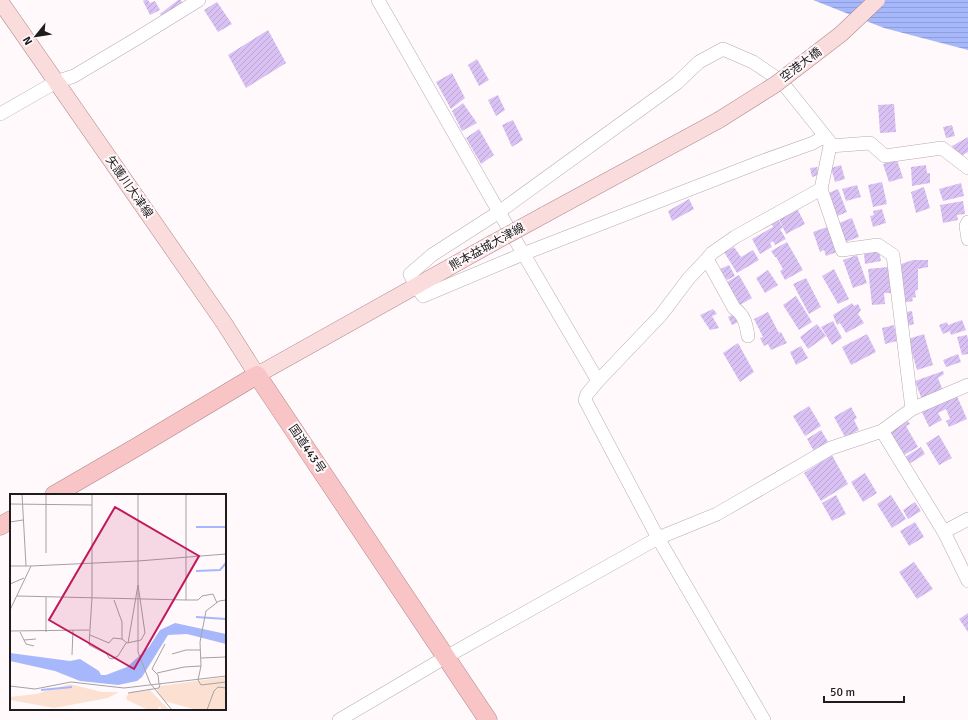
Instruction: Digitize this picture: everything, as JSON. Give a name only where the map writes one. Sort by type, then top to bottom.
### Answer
[{"type":"highway","points":[[56,494],[257,375]]},
{"type":"highway","name":"国道443号","points":[[257,375],[488,720]]},
{"type":"highway","points":[[0,526],[10,521]]},
{"type":"main road","name":"空港大橋","points":[[719,120],[750,102],[776,84],[830,43],[877,0]]},
{"type":"main road","name":"矢護川大津線","points":[[0,2],[220,317],[257,375]]},
{"type":"main road","name":"熊本益城大津線","points":[[257,375],[491,244],[719,120]]},
{"type":"street","points":[[0,114],[56,82],[74,76],[199,0]]},
{"type":"street","points":[[378,0],[523,254],[598,381]]},
{"type":"street","points":[[912,409],[893,255],[878,245],[842,250],[821,189],[827,141],[781,81],[753,62],[724,49],[699,62],[677,83],[499,212],[432,255],[410,274],[423,296],[523,254],[760,162],[814,143],[827,141],[870,143],[885,156],[942,148],[968,168]]},
{"type":"street","points":[[764,720],[658,538],[585,400],[587,394],[598,381],[661,316],[689,278],[712,253],[736,237],[821,189]]},
{"type":"street","points":[[968,222],[966,226],[968,239]]},
{"type":"street","points":[[707,259],[734,308],[741,313],[746,322],[748,336]]},
{"type":"street","points":[[338,720],[446,657],[658,538],[717,514],[831,448],[882,431],[912,409],[968,385]]},
{"type":"street","points":[[882,431],[944,532],[968,581]]},
{"type":"street","points":[[944,532],[968,519]]},
{"type":"water","points":[[813,0],[968,0],[968,50],[884,28]]},
{"type":"building","points":[[148,0],[150,3],[155,1],[160,10],[150,15],[143,1]]},
{"type":"building","points":[[178,0],[181,0],[183,4],[163,19],[160,14]]},
{"type":"building","points":[[217,2],[232,24],[218,32],[204,10]]},
{"type":"building","points":[[268,30],[286,63],[246,88],[228,55]]},
{"type":"building","points":[[477,59],[489,80],[479,86],[468,65]]},
{"type":"building","points":[[452,73],[465,98],[451,109],[436,82]]},
{"type":"building","points":[[498,95],[505,110],[496,116],[488,100]]},
{"type":"building","points":[[463,103],[477,123],[462,131],[452,111]]},
{"type":"building","points":[[894,104],[896,132],[880,133],[878,105]]},
{"type":"building","points":[[513,120],[523,140],[512,147],[502,125]]},
{"type":"building","points":[[952,125],[955,136],[946,138],[943,127]]},
{"type":"building","points":[[479,129],[494,155],[481,164],[466,138]]},
{"type":"building","points":[[968,137],[968,152],[958,158],[952,146]]},
{"type":"building","points":[[897,160],[903,178],[889,182],[883,164]]},
{"type":"building","points":[[841,165],[845,179],[835,182],[831,168]]},
{"type":"building","points":[[926,165],[927,173],[930,173],[930,183],[912,186],[911,167]]},
{"type":"building","points":[[817,167],[819,175],[812,177],[810,168]]},
{"type":"building","points":[[882,182],[887,204],[873,207],[868,185]]},
{"type":"building","points":[[961,183],[964,196],[943,201],[939,189]]},
{"type":"building","points":[[857,185],[861,197],[846,201],[842,189]]},
{"type":"building","points":[[924,187],[930,208],[916,213],[911,192]]},
{"type":"building","points":[[838,189],[847,212],[835,217],[826,194]]},
{"type":"building","points":[[689,199],[694,209],[672,221],[668,211]]},
{"type":"building","points":[[963,201],[965,214],[957,215],[958,220],[943,223],[940,205]]},
{"type":"building","points":[[882,209],[886,223],[873,227],[870,216],[874,215],[873,211]]},
{"type":"building","points":[[798,210],[805,224],[786,234],[779,219]]},
{"type":"building","points":[[852,218],[859,237],[843,243],[836,224]]},
{"type":"building","points":[[778,219],[783,228],[780,229],[786,239],[775,245],[773,241],[770,243],[772,247],[760,254],[752,239],[773,227],[771,223]]},
{"type":"building","points":[[827,227],[837,252],[826,256],[824,250],[820,252],[813,232]]},
{"type":"building","points":[[787,242],[803,270],[785,280],[780,271],[783,269],[771,251]]},
{"type":"building","points":[[734,247],[741,257],[753,250],[759,260],[737,273],[724,252]]},
{"type":"building","points":[[879,251],[881,261],[865,264],[864,254]]},
{"type":"building","points":[[857,255],[867,283],[853,288],[843,260]]},
{"type":"building","points":[[913,260],[928,260],[928,267],[918,269],[918,289],[915,291],[916,297],[912,298],[913,301],[902,303],[900,277],[901,264]]},
{"type":"building","points":[[729,265],[735,276],[727,280],[720,269]]},
{"type":"building","points":[[888,267],[891,293],[884,293],[885,304],[872,305],[868,269]]},
{"type":"building","points":[[834,269],[849,299],[838,304],[822,276]]},
{"type":"building","points":[[768,270],[778,285],[765,293],[756,278]]},
{"type":"building","points":[[739,275],[752,298],[740,305],[727,282]]},
{"type":"building","points":[[806,278],[821,307],[809,314],[793,284]]},
{"type":"building","points":[[796,296],[812,322],[799,330],[783,305]]},
{"type":"building","points":[[852,303],[854,306],[858,304],[861,310],[858,314],[864,323],[846,333],[840,323],[837,325],[833,315]]},
{"type":"building","points":[[713,309],[717,314],[712,316],[719,328],[710,330],[700,315]]},
{"type":"building","points":[[912,311],[914,324],[907,326],[905,312]]},
{"type":"building","points":[[768,312],[779,333],[781,332],[787,343],[771,350],[768,344],[764,346],[760,338],[763,337],[754,319]]},
{"type":"building","points":[[736,313],[741,321],[732,325],[728,317]]},
{"type":"building","points":[[962,320],[966,330],[951,335],[950,331],[943,334],[939,325],[947,322],[948,325]]},
{"type":"building","points":[[833,321],[842,338],[832,345],[821,327]]},
{"type":"building","points":[[817,324],[826,336],[808,349],[800,337]]},
{"type":"building","points":[[894,325],[897,341],[885,344],[882,328]]},
{"type":"building","points":[[867,334],[876,352],[851,365],[842,347]]},
{"type":"building","points":[[924,334],[933,365],[917,370],[908,339]]},
{"type":"building","points":[[967,335],[968,354],[962,355],[957,337]]},
{"type":"building","points":[[738,343],[754,372],[740,382],[723,353]]},
{"type":"building","points":[[801,346],[808,358],[796,365],[790,352]]},
{"type":"building","points":[[958,354],[961,362],[946,367],[943,360]]},
{"type":"building","points":[[943,371],[944,374],[938,378],[943,391],[922,400],[915,381]]},
{"type":"building","points":[[956,394],[967,419],[949,427],[946,421],[950,419],[946,409],[938,413],[942,420],[929,427],[921,410]]},
{"type":"building","points":[[809,406],[821,426],[805,436],[793,416]]},
{"type":"building","points":[[851,407],[857,418],[854,420],[859,430],[845,437],[834,417]]},
{"type":"building","points":[[908,421],[910,424],[906,426],[918,447],[904,455],[890,431]]},
{"type":"building","points":[[821,430],[830,445],[815,453],[807,439]]},
{"type":"building","points":[[939,435],[952,458],[939,465],[926,443]]},
{"type":"building","points":[[921,447],[925,454],[909,464],[905,457]]},
{"type":"building","points":[[832,455],[848,484],[821,501],[804,473]]},
{"type":"building","points":[[865,473],[877,493],[863,502],[851,482]]},
{"type":"building","points":[[836,495],[846,514],[832,521],[822,503]]},
{"type":"building","points":[[891,495],[906,519],[892,528],[877,504]]},
{"type":"building","points":[[915,502],[921,511],[908,519],[903,510]]},
{"type":"building","points":[[915,522],[924,537],[909,546],[900,531]]},
{"type":"building","points":[[914,562],[933,589],[917,599],[899,572]]},
{"type":"building","points":[[968,613],[968,632],[959,619]]}]
